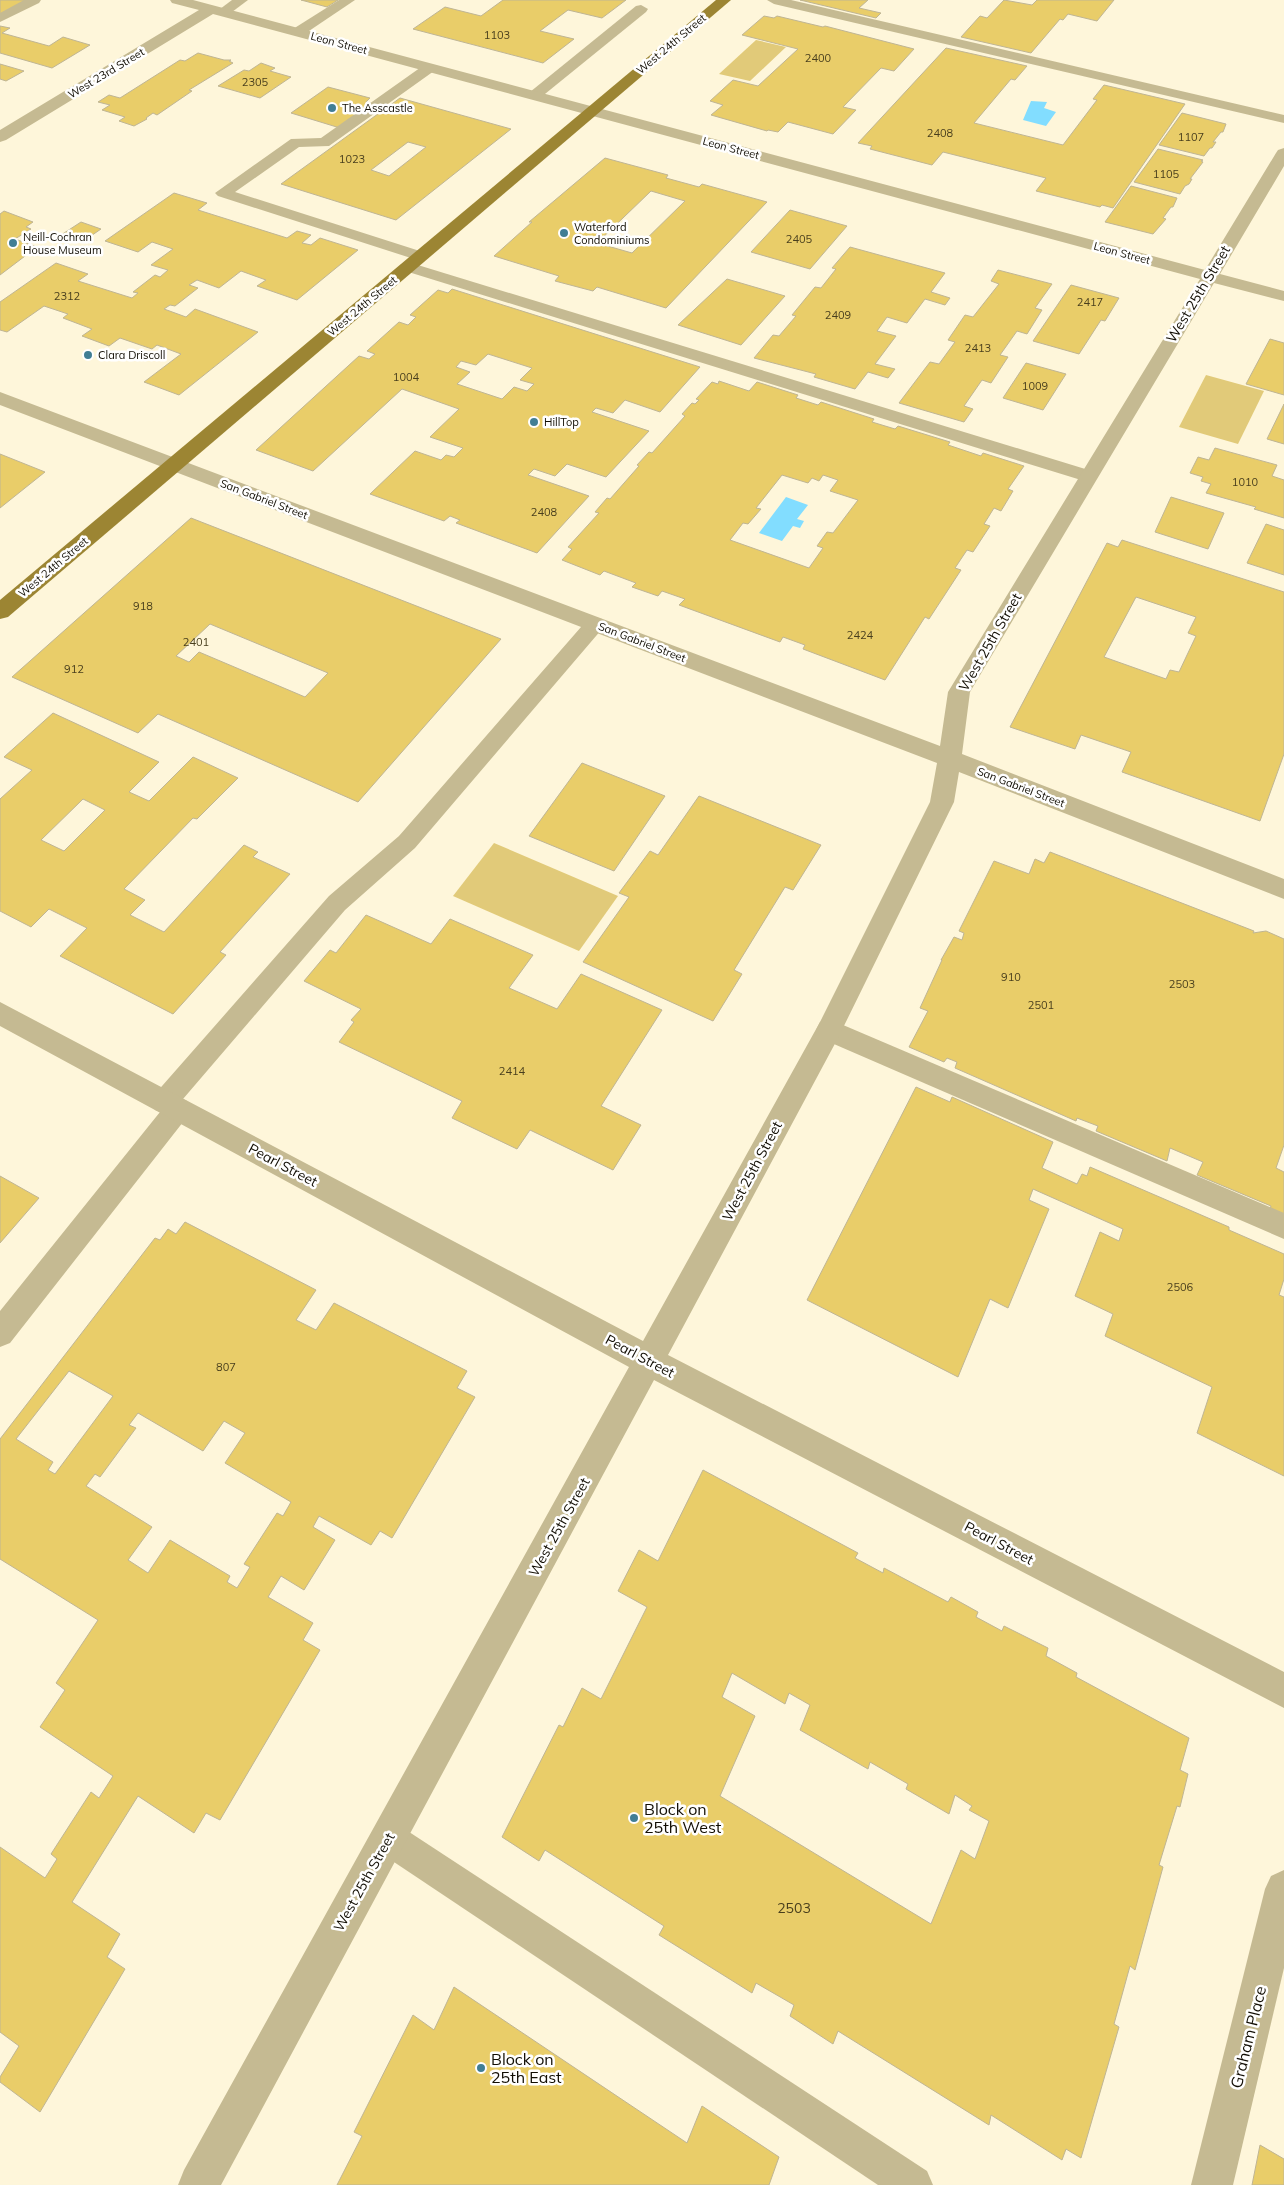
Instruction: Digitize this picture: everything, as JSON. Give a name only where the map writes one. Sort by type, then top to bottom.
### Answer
[{"type":"main road","name":"West 24th Street","points":[[0,612],[724,0]]},
{"type":"street","name":"Leon Street","points":[[177,0],[1284,296]]},
{"type":"street","name":"West 23rd Street","points":[[3,133],[217,11]]},
{"type":"street","name":"West 25th Street","points":[[199,2185],[829,1030],[942,802],[959,692],[1284,153]]},
{"type":"street","name":"San Gabriel Street","points":[[0,398],[950,759],[1284,889]]},
{"type":"street","name":"Pearl Street","points":[[0,1013],[649,1361],[1284,1691]]},
{"type":"street","name":"Graham Place","points":[[1212,2185],[1284,1889]]},
{"type":"lane","points":[[0,18],[34,0]]},
{"type":"lane","points":[[217,11],[241,0]]},
{"type":"lane","points":[[298,32],[348,0]]},
{"type":"lane","points":[[774,0],[1284,119]]},
{"type":"lane","points":[[535,95],[641,9]]},
{"type":"lane","points":[[429,68],[324,144],[296,142],[223,193],[414,262],[1088,476]]},
{"type":"lane","points":[[0,1333],[114,1192],[171,1105],[337,903],[408,842],[595,624]]},
{"type":"lane","points":[[829,1030],[1284,1226]]},
{"type":"lane","points":[[388,1838],[913,2185]]},
{"type":"shaded area","points":[[756,40],[786,47],[750,81],[719,74]]},
{"type":"shaded area","points":[[1206,375],[1264,391],[1238,444],[1179,427]]},
{"type":"shaded area","points":[[494,843],[618,896],[579,951],[453,896]]},
{"type":"water","points":[[1031,101],[1047,102],[1044,108],[1056,112],[1046,126],[1023,120]]},
{"type":"water","points":[[786,497],[808,505],[797,519],[804,521],[800,528],[793,526],[782,541],[759,533]]},
{"type":"building","points":[[0,0],[28,0],[0,16]]},
{"type":"building","points":[[301,0],[338,0],[327,7]]},
{"type":"building","points":[[503,0],[626,0],[602,18],[568,10],[540,31],[574,39],[543,63],[413,29],[445,7],[481,16]]},
{"type":"building","points":[[800,0],[868,0],[859,8],[881,13],[876,18]]},
{"type":"building","points":[[1004,0],[1032,5],[1037,0],[1114,0],[1097,21],[1068,14],[1063,20],[1060,19],[1031,53],[961,37],[980,16],[987,18]]},
{"type":"building","points":[[764,16],[774,18],[777,16],[825,26],[914,49],[894,71],[881,68],[843,107],[856,110],[833,134],[788,122],[778,132],[767,131],[711,115],[723,105],[710,101],[733,80],[758,86],[798,49],[742,35]]},
{"type":"building","points":[[0,26],[10,28],[2,33],[49,46],[63,37],[90,45],[52,68],[0,53]]},
{"type":"building","points":[[946,48],[1027,66],[1015,80],[1011,79],[974,123],[1063,145],[1097,100],[1093,99],[1104,85],[1185,104],[1113,208],[1102,205],[1100,207],[1036,191],[1046,178],[943,152],[932,165],[870,149],[872,146],[858,143]]},
{"type":"building","points":[[198,53],[231,60],[229,61],[233,63],[189,90],[192,91],[157,115],[153,113],[147,119],[134,126],[119,121],[125,117],[102,110],[110,105],[98,102],[109,95],[120,98],[180,60],[185,61]]},
{"type":"building","points":[[261,63],[275,68],[270,71],[291,77],[260,98],[218,86],[244,70],[249,71]]},
{"type":"building","points":[[0,64],[24,71],[6,81],[0,79]]},
{"type":"building","name":"The Asscastle","points":[[328,87],[370,98],[366,102],[373,104],[340,128],[291,113]]},
{"type":"building","points":[[400,98],[511,129],[396,220],[281,184]],"holes":[[[408,142],[426,147],[389,176],[371,170]]]},
{"type":"building","points":[[1182,113],[1226,124],[1223,132],[1213,142],[1216,142],[1212,148],[1204,156],[1159,145]]},
{"type":"building","points":[[1158,149],[1203,160],[1190,179],[1192,179],[1189,184],[1185,186],[1180,194],[1134,182]]},
{"type":"building","name":"Waterford Condominiums","points":[[605,158],[668,175],[666,178],[699,187],[702,184],[767,202],[666,308],[597,287],[593,291],[555,281],[559,276],[494,256],[532,222],[529,222]],"holes":[[[651,191],[685,201],[632,253],[597,243]]]},
{"type":"building","points":[[1131,186],[1177,198],[1173,207],[1163,218],[1166,219],[1153,234],[1105,222]]},
{"type":"building","points":[[174,193],[207,203],[198,210],[287,238],[297,231],[311,235],[302,243],[311,245],[320,238],[358,250],[297,300],[257,286],[266,280],[241,271],[219,288],[197,280],[189,285],[198,288],[175,306],[170,305],[164,309],[186,317],[195,309],[258,332],[179,395],[144,382],[181,354],[157,345],[152,349],[120,338],[109,346],[82,336],[92,329],[63,318],[68,314],[44,306],[7,332],[0,330],[0,302],[56,263],[88,274],[78,281],[132,298],[138,293],[133,292],[155,275],[160,277],[168,270],[151,265],[173,249],[152,242],[138,252],[105,241]]},
{"type":"building","points":[[790,210],[847,226],[810,269],[751,252]]},
{"type":"building","name":"Neill-Cochran House Museum","points":[[4,211],[33,222],[26,227],[31,229],[15,239],[37,247],[0,275],[0,214]]},
{"type":"building","points":[[81,222],[101,229],[82,242],[61,235]]},
{"type":"building","points":[[850,247],[945,273],[931,292],[950,298],[945,305],[925,299],[907,323],[887,317],[877,331],[896,336],[875,364],[895,369],[888,378],[868,372],[855,389],[814,377],[816,374],[754,358],[773,335],[779,336],[796,316],[792,315],[815,287],[821,288],[836,269],[832,268]]},
{"type":"building","points":[[998,270],[1052,284],[1035,308],[1042,310],[1027,334],[1017,331],[1000,355],[1008,357],[991,383],[982,380],[964,406],[973,409],[964,422],[899,403],[930,362],[939,364],[955,342],[948,340],[965,315],[973,317],[999,284],[991,281]]},
{"type":"building","points":[[727,279],[785,296],[741,345],[678,325]]},
{"type":"building","points":[[1071,285],[1119,298],[1105,321],[1101,320],[1079,354],[1033,341]]},
{"type":"building","name":"HillTop","points":[[452,289],[700,367],[660,412],[625,400],[613,413],[596,408],[592,412],[649,431],[606,477],[567,464],[555,476],[534,469],[528,475],[589,496],[537,553],[456,523],[460,520],[450,516],[444,521],[370,494],[415,451],[441,460],[446,455],[454,457],[463,448],[430,437],[459,409],[402,389],[313,471],[256,450],[359,356],[369,359],[375,354],[367,351],[399,322],[408,325],[416,317],[410,315],[438,290],[448,293]],"holes":[[[488,354],[532,368],[520,380],[534,384],[527,391],[514,387],[502,399],[457,384],[470,372],[456,367],[461,361],[476,365]]]},
{"type":"building","points":[[1270,339],[1284,343],[1284,395],[1246,384]]},
{"type":"building","points":[[1026,363],[1066,374],[1043,410],[1003,398]]},
{"type":"building","points":[[719,381],[749,391],[757,382],[798,395],[796,398],[818,405],[821,402],[874,419],[872,422],[895,429],[898,426],[950,442],[948,445],[981,456],[983,453],[1024,466],[1008,489],[1013,491],[1001,511],[994,508],[984,524],[990,526],[973,552],[967,550],[955,568],[961,570],[929,619],[925,617],[885,680],[803,649],[805,645],[783,637],[780,642],[679,605],[685,599],[662,591],[658,596],[632,587],[636,583],[604,571],[600,575],[562,560],[572,549],[568,547],[599,513],[595,512],[607,498],[610,499],[649,452],[652,453],[685,416],[682,414],[692,403],[695,404],[699,400],[696,399],[712,382],[718,384]],"holes":[[[782,475],[808,483],[812,478],[819,481],[823,475],[838,480],[830,491],[858,500],[833,533],[827,532],[817,546],[823,548],[809,568],[730,540],[743,523],[748,524],[761,509],[756,508]]]},
{"type":"building","points":[[1284,404],[1284,444],[1267,439]]},
{"type":"building","points":[[1215,448],[1277,465],[1272,476],[1284,480],[1284,518],[1254,509],[1256,507],[1206,493],[1211,484],[1201,481],[1203,477],[1190,473],[1198,457],[1209,460]]},
{"type":"building","points":[[0,454],[45,472],[0,508]]},
{"type":"building","points":[[1171,497],[1224,513],[1208,549],[1155,532]]},
{"type":"building","points":[[191,518],[501,639],[358,802],[158,714],[138,733],[12,677]],"holes":[[[210,624],[328,673],[305,697],[199,652],[189,662],[176,656]]]},
{"type":"building","points":[[1266,524],[1284,530],[1284,575],[1247,563]]},
{"type":"building","points":[[1122,540],[1284,592],[1284,754],[1260,821],[1122,772],[1131,752],[1081,735],[1075,749],[1010,727],[1107,543],[1118,547]],"holes":[[[1136,597],[1196,617],[1188,633],[1196,636],[1179,672],[1170,670],[1166,679],[1104,657]]]},
{"type":"building","points":[[53,713],[159,762],[129,792],[149,801],[193,757],[238,778],[197,819],[193,818],[124,889],[145,900],[130,915],[164,932],[244,845],[258,852],[253,857],[290,874],[220,952],[226,955],[173,1014],[60,956],[87,928],[49,909],[31,927],[0,911],[0,799],[32,770],[4,757]],"holes":[[[83,799],[105,810],[64,851],[41,840]]]},
{"type":"building","points":[[582,763],[665,796],[614,871],[529,836]]},
{"type":"building","points":[[699,796],[821,845],[793,890],[785,887],[734,970],[742,974],[713,1021],[583,962],[629,897],[619,893],[650,851],[658,855]]},
{"type":"building","points":[[1050,852],[1254,931],[1253,933],[1266,931],[1284,939],[1284,1145],[1276,1168],[1284,1172],[1284,1219],[1269,1213],[1271,1206],[1197,1175],[1203,1162],[1170,1148],[1167,1161],[1096,1131],[1098,1126],[1077,1118],[1076,1121],[955,1068],[957,1062],[947,1058],[944,1062],[909,1047],[928,1011],[920,1008],[941,960],[954,937],[962,940],[964,933],[959,931],[994,861],[1029,874],[1035,859],[1044,863]]},
{"type":"building","points":[[366,915],[431,944],[450,919],[533,955],[509,988],[557,1009],[581,974],[662,1010],[601,1106],[641,1125],[613,1170],[530,1130],[517,1149],[452,1118],[462,1101],[339,1042],[354,1022],[351,1020],[361,1009],[304,981],[330,950],[336,953]]},
{"type":"building","points":[[916,1087],[950,1102],[952,1097],[1053,1142],[1042,1168],[1077,1184],[1082,1174],[1087,1176],[1090,1167],[1229,1227],[1229,1230],[1284,1254],[1284,1279],[1279,1295],[1284,1297],[1284,1476],[1197,1433],[1212,1387],[1105,1336],[1113,1314],[1075,1296],[1100,1232],[1119,1241],[1123,1229],[1033,1189],[1029,1200],[1049,1209],[1008,1308],[990,1299],[958,1377],[807,1300]]},
{"type":"building","points":[[0,1176],[39,1198],[0,1243]]},
{"type":"building","points":[[185,1222],[316,1290],[296,1320],[316,1330],[334,1303],[467,1371],[457,1388],[475,1397],[392,1538],[380,1531],[371,1545],[319,1516],[313,1527],[335,1540],[304,1590],[281,1576],[268,1597],[313,1623],[303,1640],[320,1650],[220,1820],[206,1813],[194,1833],[138,1796],[72,1902],[120,1934],[107,1957],[125,1969],[40,2112],[0,2082],[0,2077],[19,2046],[0,2032],[0,1847],[45,1878],[57,1859],[51,1854],[91,1792],[99,1798],[113,1776],[40,1727],[65,1690],[56,1683],[98,1620],[0,1559],[0,1439],[155,1238],[160,1240],[168,1229],[176,1234]],"holes":[[[69,1371],[113,1396],[55,1474],[48,1470],[53,1462],[16,1439]],[[138,1413],[203,1451],[224,1421],[245,1433],[225,1463],[291,1502],[283,1516],[277,1513],[244,1564],[250,1567],[237,1588],[227,1582],[230,1576],[170,1540],[148,1573],[128,1560],[152,1527],[86,1486],[95,1474],[100,1477],[136,1428],[129,1425]]]},
{"type":"building","name":"Block on 25th West","points":[[703,1470],[858,1553],[855,1558],[883,1573],[884,1568],[948,1602],[951,1597],[978,1612],[976,1617],[1002,1631],[1004,1626],[1048,1648],[1046,1656],[1077,1673],[1076,1677],[1189,1738],[1180,1770],[1188,1774],[1180,1807],[1177,1806],[1159,1865],[1163,1867],[1135,1970],[1130,1966],[1114,2024],[1119,2027],[1081,2158],[1066,2149],[1062,2160],[991,2115],[989,2125],[838,2031],[833,2044],[790,2016],[794,2005],[756,1983],[752,1993],[659,1935],[664,1926],[545,1850],[539,1861],[502,1837],[559,1725],[563,1727],[582,1688],[601,1699],[647,1607],[618,1591],[639,1550],[658,1561]],"holes":[[[732,1673],[785,1704],[789,1693],[810,1705],[800,1730],[868,1769],[870,1762],[908,1784],[906,1789],[949,1814],[955,1795],[972,1806],[969,1810],[989,1821],[975,1859],[961,1850],[931,1924],[720,1796],[755,1716],[722,1697]]]},
{"type":"building","name":"Block on 25th East","points":[[454,1987],[687,2143],[702,2106],[779,2157],[769,2185],[337,2185],[362,2136],[354,2132],[413,2015],[434,2030]]},
{"type":"building","points":[[1260,2145],[1284,2159],[1284,2185],[1252,2185]]},
{"type":"place","name":"The Asscastle","points":[[332,108]]},
{"type":"place","name":"Waterford Condominiums","points":[[564,233]]},
{"type":"place","name":"Neill-Cochran House Museum","points":[[13,243]]},
{"type":"place","name":"Clara Driscoll","points":[[88,355]]},
{"type":"place","name":"HillTop","points":[[534,422]]},
{"type":"place","name":"Block on 25th West","points":[[634,1818]]},
{"type":"place","name":"Block on 25th East","points":[[481,2068]]}]
